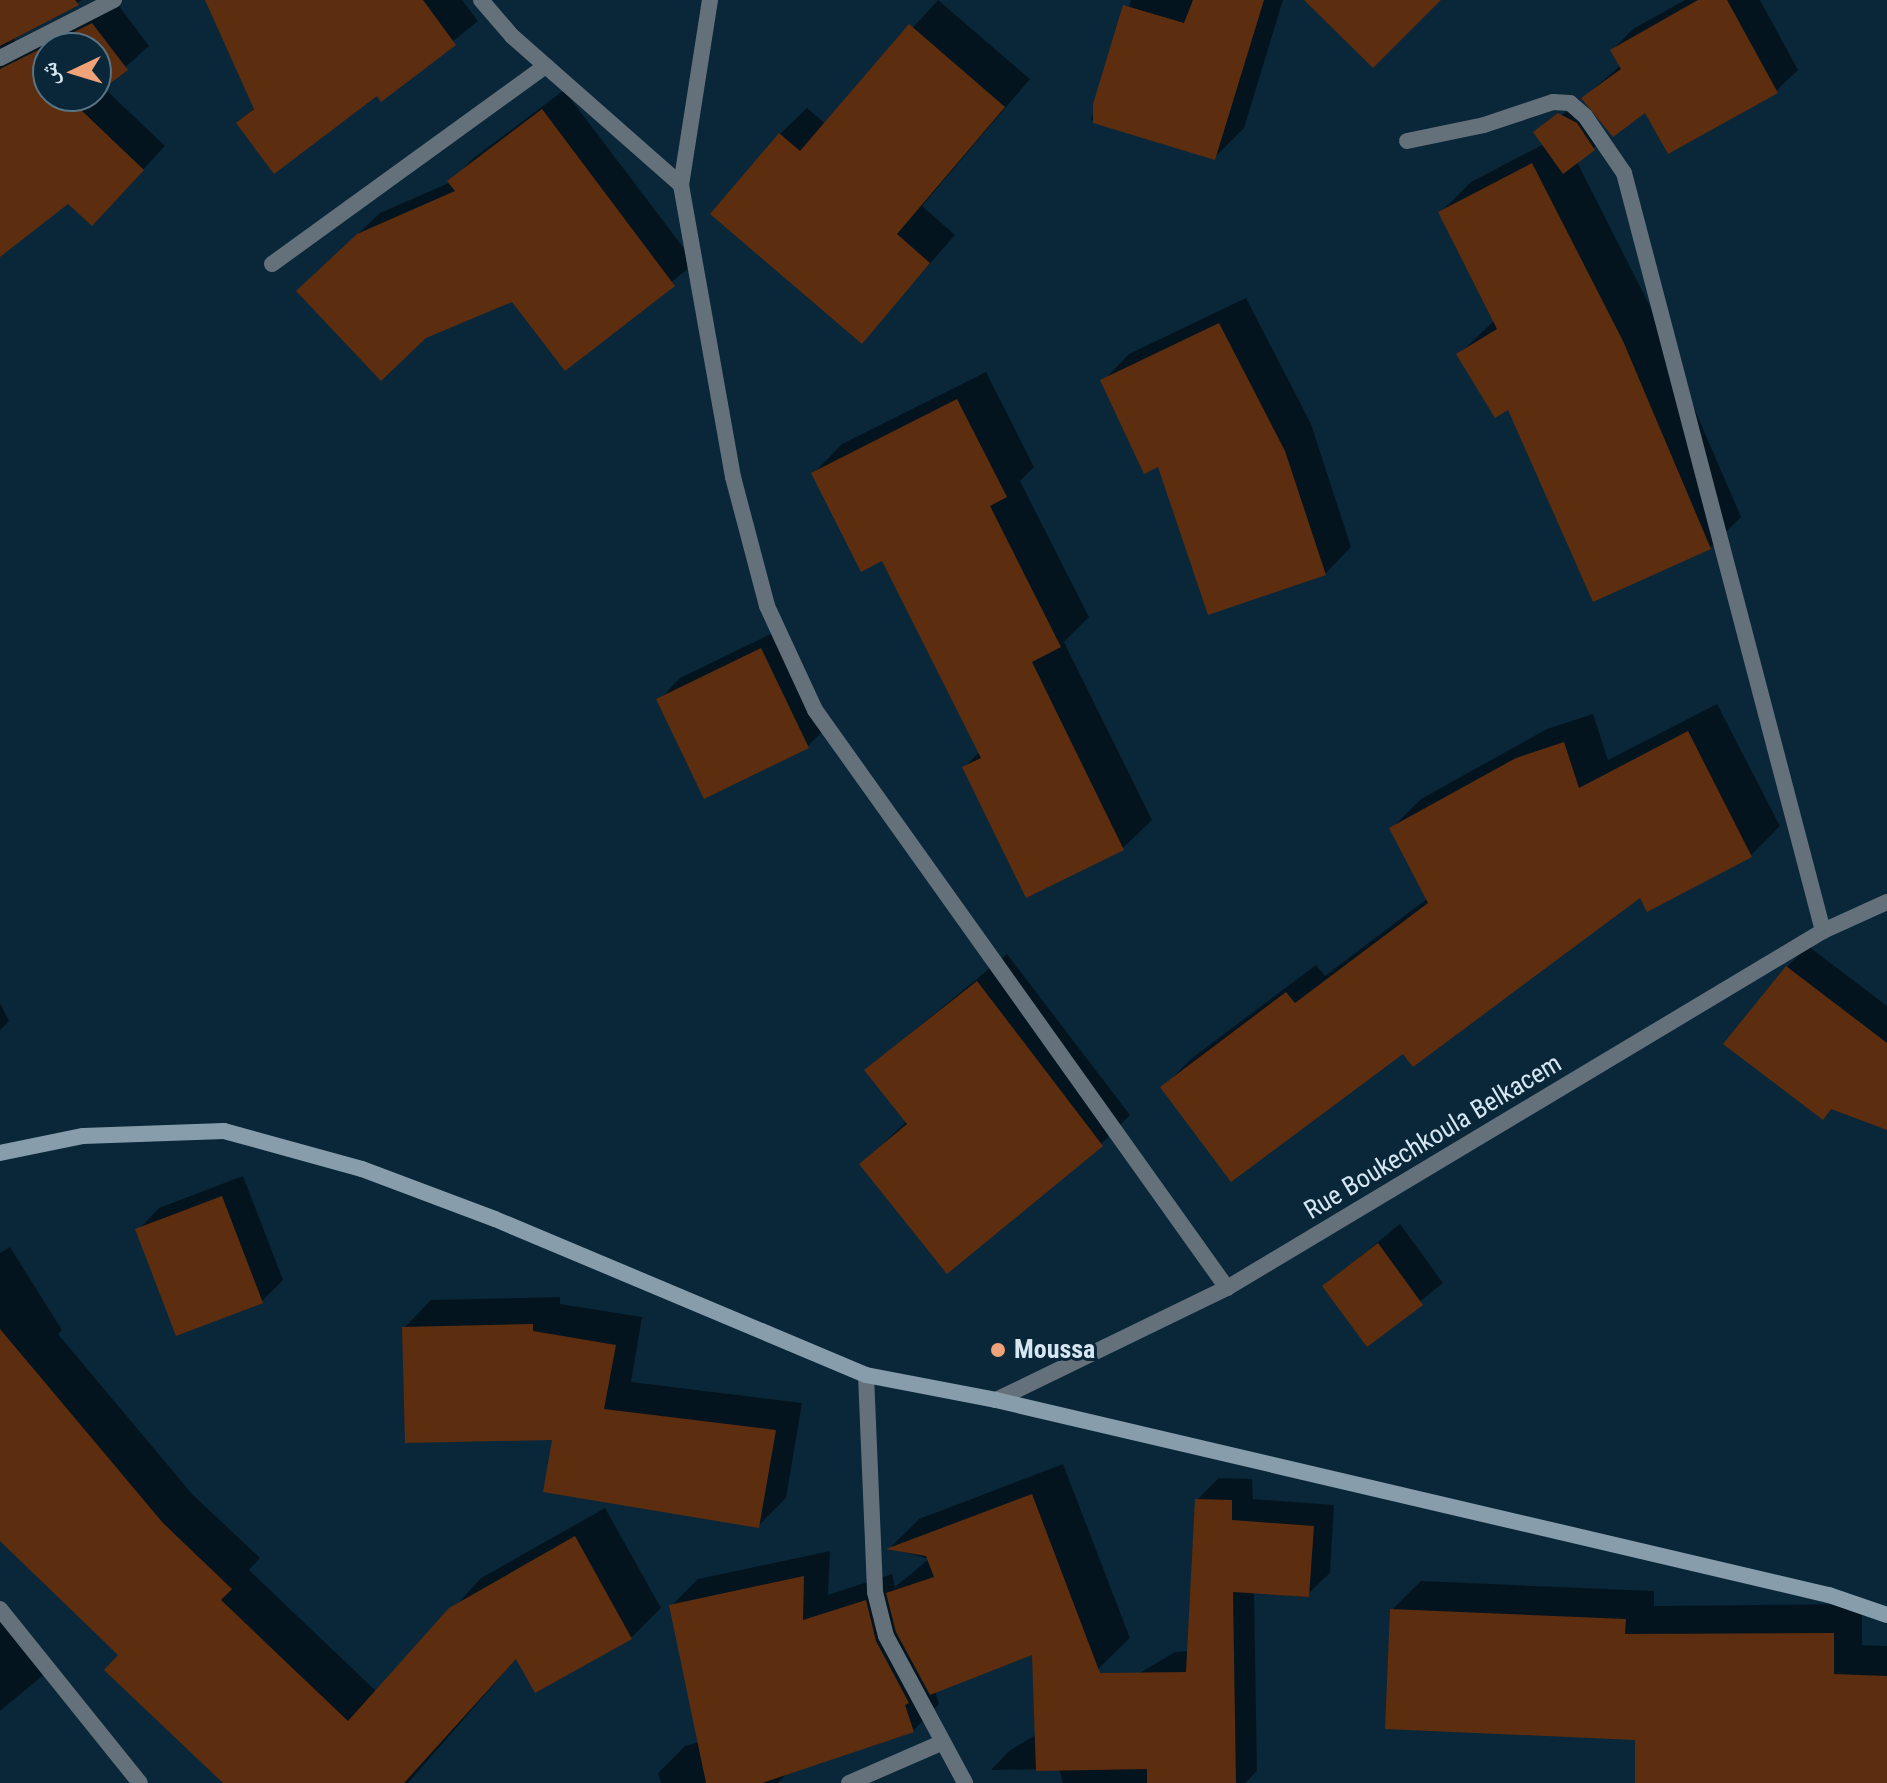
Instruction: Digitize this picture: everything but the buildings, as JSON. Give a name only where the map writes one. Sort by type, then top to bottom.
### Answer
[{"type":"main road","points":[[0,1153],[83,1136],[224,1131],[362,1169],[495,1219],[866,1375],[996,1400],[1829,1595],[1887,1615]]},
{"type":"street","points":[[0,58],[114,0]]},
{"type":"street","points":[[481,0],[546,66],[681,185]]},
{"type":"street","points":[[710,0],[681,185],[733,477],[767,606],[815,710],[1227,1288]]},
{"type":"street","points":[[272,264],[546,66]]},
{"type":"street","points":[[1407,141],[1484,125],[1553,102],[1570,103],[1585,116],[1624,173],[1823,931]]},
{"type":"street","name":"Rue Boukechkoula Belkacem","points":[[996,1400],[1227,1288],[1823,931],[1887,902]]},
{"type":"street","points":[[866,1375],[875,1592],[886,1636],[965,1783]]},
{"type":"street","points":[[0,1609],[140,1783]]},
{"type":"street","points":[[849,1783],[941,1743]]},
{"type":"place","name":"Moussa","points":[[998,1350]]}]
